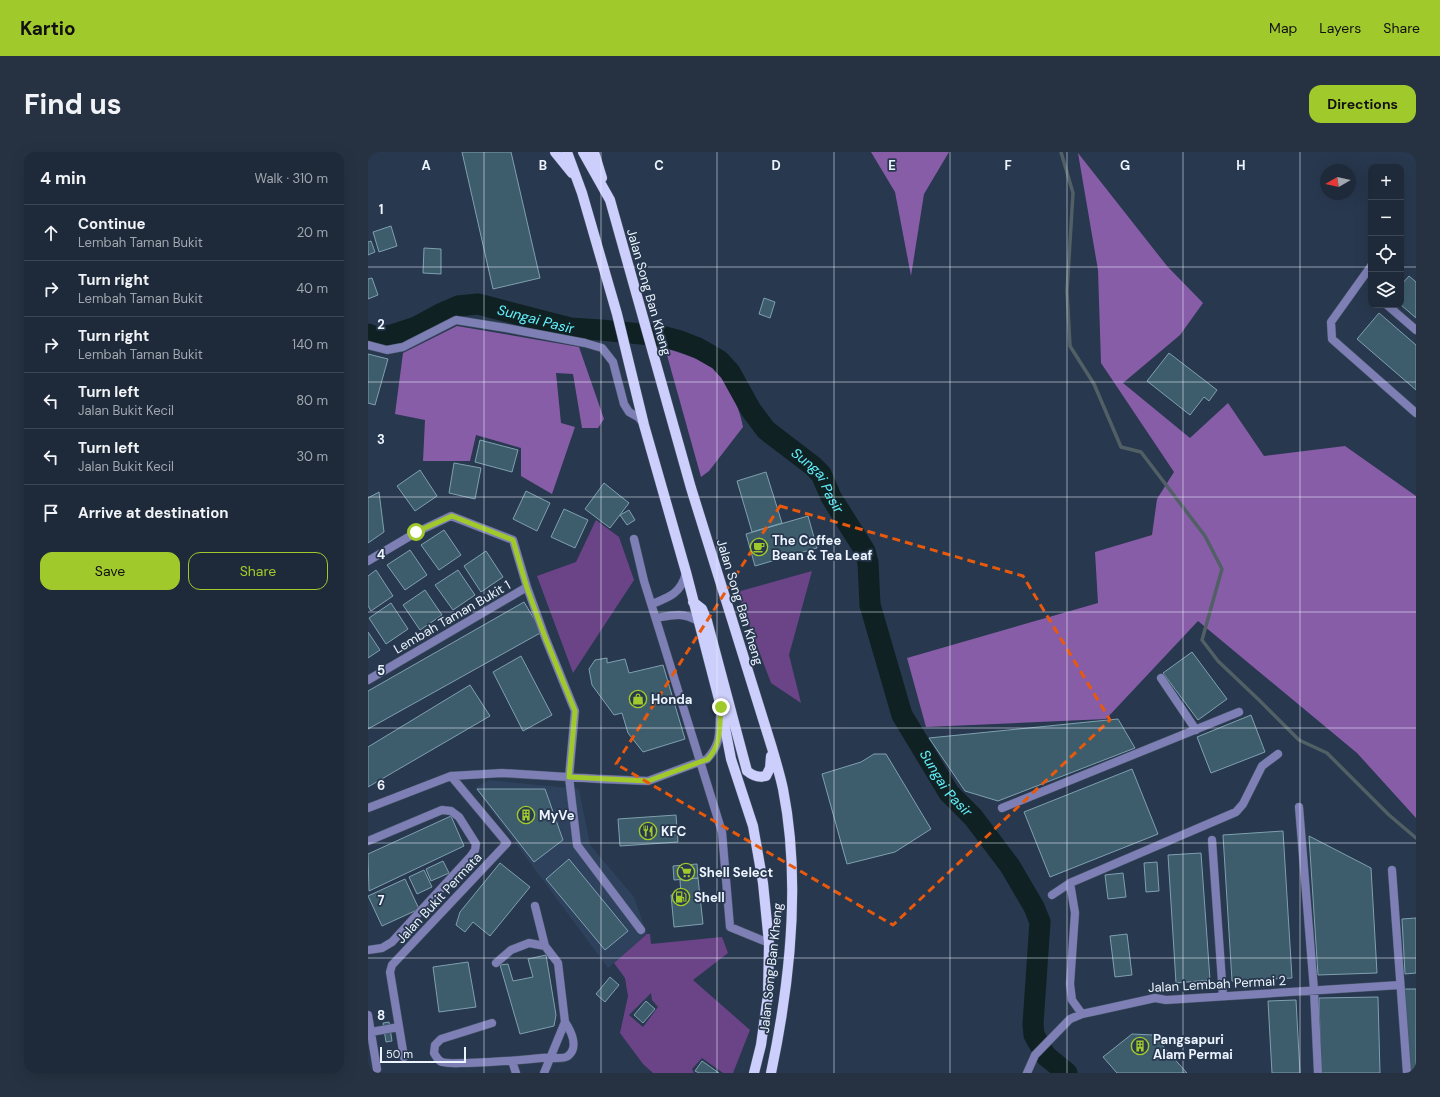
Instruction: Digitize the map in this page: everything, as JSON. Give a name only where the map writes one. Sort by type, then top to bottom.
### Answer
[{"type":"main road","points":[[555,152],[577,179]]},
{"type":"main road","name":"Jalan Song Ban Kheng","points":[[567,152],[577,179],[617,314],[644,425],[686,572],[721,707],[731,759],[753,826],[763,883],[769,943],[768,995],[761,1044],[754,1073]]},
{"type":"main road","name":"Jalan Song Ban Kheng","points":[[583,152],[610,200],[691,488],[772,748],[783,789],[790,850],[792,910],[790,944],[778,1037],[770,1073]]},
{"type":"main road","points":[[594,152],[610,200]]},
{"type":"main road","points":[[693,602],[702,609],[707,621],[747,771],[760,777],[766,776],[770,768],[772,748]]},
{"type":"street","points":[[1368,270],[1331,322],[1332,340],[1416,413]]},
{"type":"street","points":[[1390,308],[1416,330]]},
{"type":"street","points":[[368,345],[387,350],[402,347],[456,320],[514,329],[597,346],[602,348],[613,362],[624,404],[629,412],[638,417],[644,425]]},
{"type":"street","points":[[368,561],[416,532],[452,516],[513,540],[527,588],[575,711],[569,777],[577,845],[641,930]]},
{"type":"street","points":[[634,539],[644,581],[722,832],[730,927],[769,943]]},
{"type":"street","points":[[652,604],[673,595],[683,584],[686,572]]},
{"type":"street","name":"Lembah Taman Bukit 1","points":[[368,680],[527,588]]},
{"type":"street","points":[[656,618],[682,615],[698,621]]},
{"type":"street","points":[[1161,678],[1196,730]]},
{"type":"street","points":[[368,808],[451,776],[502,773],[648,781],[708,759],[714,752],[718,742],[721,707]]},
{"type":"street","points":[[1002,808],[1239,712]]},
{"type":"street","points":[[1052,895],[1070,883],[1236,812],[1243,804],[1262,766],[1278,754]]},
{"type":"street","name":"Jalan Bukit Permata","points":[[404,1057],[390,972],[392,965],[507,843],[451,776]]},
{"type":"street","points":[[1299,807],[1314,990],[1318,1073]]},
{"type":"street","points":[[368,841],[442,810],[451,811],[459,817],[476,844],[475,850],[471,856],[392,942],[382,948],[368,950]]},
{"type":"street","points":[[1212,840],[1223,996]]},
{"type":"street","points":[[1392,870],[1407,1073]]},
{"type":"street","points":[[1070,883],[1075,913],[1070,984],[1072,1000],[1082,1014]]},
{"type":"street","points":[[535,906],[545,946],[558,963],[565,1022],[544,1073]]},
{"type":"street","points":[[496,963],[511,950],[529,943],[545,946]]},
{"type":"street","name":"Jalan Lembah Permai 2","points":[[1027,1073],[1035,1055],[1047,1042],[1070,1019],[1082,1014],[1155,998],[1166,1000],[1400,985]]},
{"type":"street","points":[[368,1015],[376,1069]]},
{"type":"street","points":[[492,1023],[441,1039],[435,1046],[434,1053],[442,1062],[458,1063],[512,1061],[550,1057],[564,1058],[569,1055],[574,1045],[572,1032],[565,1022]]},
{"type":"street","points":[[371,1032],[399,1027]]},
{"type":"street","points":[[512,1061],[516,1073]]},
{"type":"highlighted area","points":[[780,506],[1023,576],[1110,720],[893,925],[616,764]]},
{"type":"shaded area","points":[[871,152],[949,152],[924,194],[911,276],[895,192]]},
{"type":"shaded area","points":[[1078,153],[1167,266],[1203,303],[1180,335],[1123,383],[1190,438],[1228,403],[1264,456],[1345,446],[1416,496],[1416,818],[1357,753],[1198,621],[1106,719],[926,727],[907,658],[1098,603],[1095,552],[1152,535],[1157,499],[1174,472],[1101,363],[1098,270]]},
{"type":"shaded area","points":[[457,326],[579,347],[604,419],[598,428],[582,428],[573,374],[556,373],[561,423],[575,427],[552,494],[521,476],[521,448],[476,435],[470,461],[423,461],[425,420],[395,414],[403,353]]},
{"type":"shaded area","points":[[665,348],[701,361],[719,371],[723,375],[730,389],[742,421],[743,427],[709,471],[701,477]]},
{"type":"shaded area","points":[[596,520],[619,537],[634,580],[573,673],[537,576],[576,562]]},
{"type":"shaded area","points":[[812,571],[789,655],[801,703],[771,683],[737,592]]},
{"type":"shaded area","points":[[489,780],[579,789],[590,845],[634,897],[647,934],[608,968],[475,788]]},
{"type":"shaded area","points":[[647,934],[650,934],[651,944],[722,937],[728,953],[693,980],[750,1030],[733,1073],[723,1073],[702,1058],[692,1069],[694,1073],[653,1073],[643,1064],[620,1033],[628,996],[625,978],[614,963]],"holes":[[[651,993],[652,1000],[658,1007],[643,1027],[629,1015]]]},
{"type":"building","points":[[462,152],[511,152],[540,278],[493,289]]},
{"type":"building","points":[[391,226],[397,246],[379,252],[373,232]]},
{"type":"building","points":[[371,241],[375,252],[368,255],[368,242]]},
{"type":"building","points":[[424,248],[441,249],[441,274],[423,273]]},
{"type":"building","points":[[1409,276],[1416,282],[1416,318],[1404,308],[1404,282]]},
{"type":"building","points":[[372,278],[378,295],[368,299],[368,279]]},
{"type":"building","points":[[764,298],[775,302],[770,318],[759,314]]},
{"type":"building","points":[[1379,313],[1416,345],[1416,390],[1357,339]]},
{"type":"building","points":[[1169,353],[1217,390],[1209,401],[1204,397],[1190,415],[1147,381]]},
{"type":"building","points":[[368,354],[388,359],[375,405],[368,403]]},
{"type":"building","points":[[480,440],[518,450],[512,472],[475,462]]},
{"type":"building","points":[[454,463],[481,468],[475,499],[449,493]]},
{"type":"building","points":[[420,470],[437,496],[415,511],[397,486]]},
{"type":"building","points":[[766,472],[782,523],[752,532],[737,481]]},
{"type":"building","points":[[604,483],[629,503],[610,528],[585,509]]},
{"type":"building","points":[[526,491],[550,503],[537,531],[513,519]]},
{"type":"building","points":[[379,492],[384,532],[368,543],[368,498]]},
{"type":"building","points":[[564,509],[588,520],[575,548],[551,537]]},
{"type":"building","points":[[629,510],[635,520],[627,525],[620,515]]},
{"type":"building","points":[[808,516],[817,548],[755,566],[746,534]]},
{"type":"building","points":[[444,530],[461,555],[439,570],[421,545]]},
{"type":"building","points":[[410,550],[427,575],[405,590],[387,565]]},
{"type":"building","points":[[486,551],[503,577],[481,592],[464,566]]},
{"type":"building","points":[[376,570],[393,596],[371,611],[368,606],[368,576]]},
{"type":"building","points":[[458,570],[475,595],[453,610],[435,585]]},
{"type":"building","points":[[425,590],[442,615],[420,630],[403,605]]},
{"type":"building","points":[[524,602],[542,632],[368,729],[368,691]]},
{"type":"building","points":[[391,603],[408,629],[386,644],[369,618]]},
{"type":"building","points":[[368,632],[380,650],[368,658]]},
{"type":"building","points":[[1192,652],[1227,699],[1198,720],[1163,673]]},
{"type":"building","points":[[521,656],[552,715],[523,731],[493,672]]},
{"type":"building","name":"Honda","points":[[607,658],[607,663],[625,659],[629,673],[663,665],[685,739],[643,752],[628,733],[622,713],[614,715],[592,685],[589,669],[595,660]]},
{"type":"building","points":[[470,685],[490,716],[368,787],[368,747]]},
{"type":"building","points":[[1251,715],[1265,752],[1211,773],[1197,737]]},
{"type":"building","points":[[1118,719],[1135,748],[998,801],[965,791],[929,738]]},
{"type":"building","points":[[874,754],[886,754],[931,829],[895,852],[847,864],[822,774],[861,762]]},
{"type":"building","points":[[1132,769],[1158,834],[1050,877],[1024,812]]},
{"type":"building","name":"MyVe","points":[[477,789],[545,789],[563,840],[534,862]]},
{"type":"building","name":"KFC","points":[[676,815],[678,842],[620,846],[618,819]]},
{"type":"building","points":[[451,816],[464,846],[369,891],[368,854]]},
{"type":"building","points":[[1283,831],[1292,978],[1232,981],[1223,835]]},
{"type":"building","points":[[1309,836],[1371,868],[1377,973],[1318,975]]},
{"type":"building","points":[[1201,853],[1210,980],[1176,983],[1168,855]]},
{"type":"building","points":[[569,859],[628,931],[605,950],[546,879]]},
{"type":"building","points":[[443,861],[449,873],[431,881],[426,869]]},
{"type":"building","points":[[1157,862],[1159,891],[1146,892],[1144,863]]},
{"type":"building","points":[[500,863],[530,887],[490,936],[473,922],[465,932],[456,925],[460,912]]},
{"type":"building","name":"Shell Select","points":[[697,864],[698,878],[674,880],[673,866]]},
{"type":"building","points":[[424,870],[432,887],[417,894],[409,877]]},
{"type":"building","points":[[1123,873],[1126,897],[1108,899],[1105,875]]},
{"type":"building","points":[[698,878],[703,924],[674,927],[671,895],[681,895],[680,880]]},
{"type":"building","points":[[405,879],[419,909],[382,926],[368,896]]},
{"type":"building","points":[[1416,918],[1416,973],[1405,974],[1402,919]]},
{"type":"building","points":[[1127,934],[1132,975],[1115,977],[1110,936]]},
{"type":"building","points":[[546,955],[556,1015],[554,1026],[520,1034],[500,965],[508,964],[513,981],[533,977],[528,959]]},
{"type":"building","points":[[468,962],[476,1007],[439,1012],[433,967]]},
{"type":"building","points":[[610,977],[619,985],[605,1002],[596,994]]},
{"type":"building","points":[[1403,989],[1416,989],[1416,1073],[1409,1073]]},
{"type":"building","points":[[1378,997],[1380,1073],[1321,1073],[1319,998]]},
{"type":"building","points":[[1296,1000],[1300,1073],[1272,1073],[1268,1001]]},
{"type":"building","points":[[646,1001],[655,1009],[643,1023],[634,1015]]},
{"type":"building","points":[[389,1022],[392,1041],[386,1042],[383,1023]]},
{"type":"building","name":"Pangsapuri Alam Permai","points":[[1132,1034],[1153,1035],[1187,1073],[1117,1073],[1103,1057]]},
{"type":"building","points":[[702,1061],[719,1073],[699,1073],[695,1071]]},
{"type":"waterway","points":[[1061,152],[1073,193],[1067,291],[1070,346],[1094,384],[1121,447],[1141,452],[1205,536],[1222,569],[1202,640],[1218,661],[1299,740],[1327,753],[1389,815],[1416,838]]},
{"type":"waterway","name":"Sungai Pasir","points":[[368,334],[375,337],[392,335],[416,327],[458,306],[478,304],[570,328],[661,336],[698,348],[719,360],[730,372],[751,410],[766,430],[813,466],[821,474],[831,497],[865,551],[868,563],[870,605],[902,715],[949,793],[973,817],[1010,866],[1034,907],[1040,922],[1033,1024],[1034,1035],[1046,1056],[1067,1073]]},
{"type":"place","name":"The Coffee Bean & Tea Leaf","points":[[759,547]]},
{"type":"place","name":"Honda","points":[[638,699]]},
{"type":"place","name":"MyVe","points":[[526,815]]},
{"type":"place","name":"KFC","points":[[648,831]]},
{"type":"place","name":"Shell Select","points":[[686,872]]},
{"type":"place","name":"Shell","points":[[681,897]]},
{"type":"place","name":"Pangsapuri Alam Permai","points":[[1140,1046]]},
{"type":"route","points":[[416,532],[452,516],[513,540],[527,588],[575,711],[569,777],[648,781],[708,759],[714,752],[718,742],[721,707]]}]
